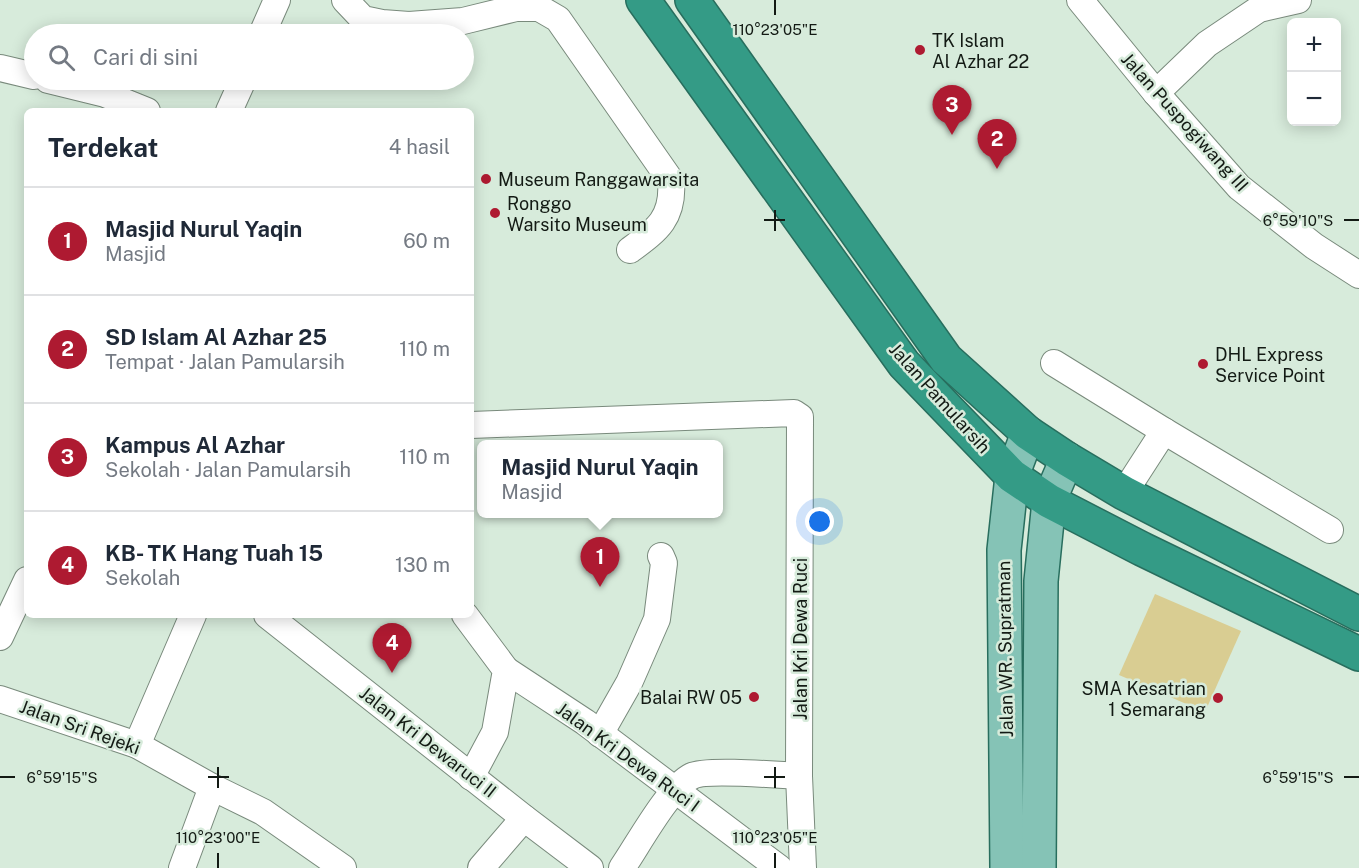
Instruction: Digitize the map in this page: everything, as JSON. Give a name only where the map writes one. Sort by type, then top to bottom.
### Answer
[{"type":"highway","name":"Jalan Pamularsih","points":[[643,0],[904,364],[1012,476],[1049,501],[1152,554],[1359,654]]},
{"type":"highway","name":"Jalan Pamularsih","points":[[692,0],[946,359],[1028,433],[1067,459],[1124,493],[1359,614]]},
{"type":"main road","name":"Jalan WR. Supratman","points":[[1007,868],[1004,550],[1012,476],[1028,433]]},
{"type":"main road","name":"Jalan WR. Supratman","points":[[1039,868],[1041,581],[1049,501],[1067,459]]},
{"type":"street","points":[[266,24],[277,0]]},
{"type":"street","points":[[345,0],[363,18],[382,23],[463,21],[537,4],[558,19],[671,181],[672,193],[669,205],[657,230],[630,250]]},
{"type":"street","points":[[448,0],[463,21]]},
{"type":"street","name":"Jalan Puspogiwang III","points":[[1080,0],[1156,93],[1239,187],[1314,246],[1359,275]]},
{"type":"street","points":[[1156,93],[1207,44],[1259,9],[1298,0]]},
{"type":"street","points":[[0,68],[24,74]]},
{"type":"street","points":[[92,90],[140,108]]},
{"type":"street","points":[[230,108],[238,90]]},
{"type":"street","points":[[1054,363],[1330,530]]},
{"type":"street","name":"Jalan Kri Dewa Ruci","points":[[474,425],[794,413],[800,417],[799,776],[803,868]]},
{"type":"street","points":[[1124,493],[1164,431]]},
{"type":"street","points":[[600,734],[629,683],[657,619],[664,563],[661,556]]},
{"type":"street","points":[[0,637],[24,586]]},
{"type":"street","points":[[137,745],[192,618]]},
{"type":"street","name":"Jalan Kri Dewaruci II","points":[[271,618],[590,868]]},
{"type":"street","name":"Jalan Kri Dewa Ruci I","points":[[467,618],[506,670],[600,734],[778,868]]},
{"type":"street","points":[[471,777],[495,732],[506,670]]},
{"type":"street","name":"Jalan Sri Rejeki","points":[[0,699],[137,745],[212,787],[264,812],[344,868]]},
{"type":"street","points":[[622,868],[674,791],[690,777],[698,774],[799,776]]},
{"type":"street","points":[[182,868],[212,787]]},
{"type":"street","points":[[481,868],[524,818]]},
{"type":"shaded area","points":[[1155,594],[1241,631],[1205,712],[1119,675]]},
{"type":"place","name":"TK Islam Al Azhar 22","points":[[920,50]]},
{"type":"place","name":"Kampus Al Azhar","points":[[952,135]]},
{"type":"place","name":"SD Islam Al Azhar 25","points":[[997,169]]},
{"type":"place","name":"Museum Ranggawarsita","points":[[486,179]]},
{"type":"place","name":"Ronggo Warsito Museum","points":[[495,213]]},
{"type":"place","name":"DHL Express Service Point","points":[[1203,364]]},
{"type":"place","name":"Masjid Nurul Yaqin","points":[[600,587]]},
{"type":"place","name":"KB- TK Hang Tuah 15","points":[[392,673]]},
{"type":"place","name":"Balai RW 05","points":[[754,697]]},
{"type":"place","name":"SMA Kesatrian 1 Semarang","points":[[1218,698]]}]
